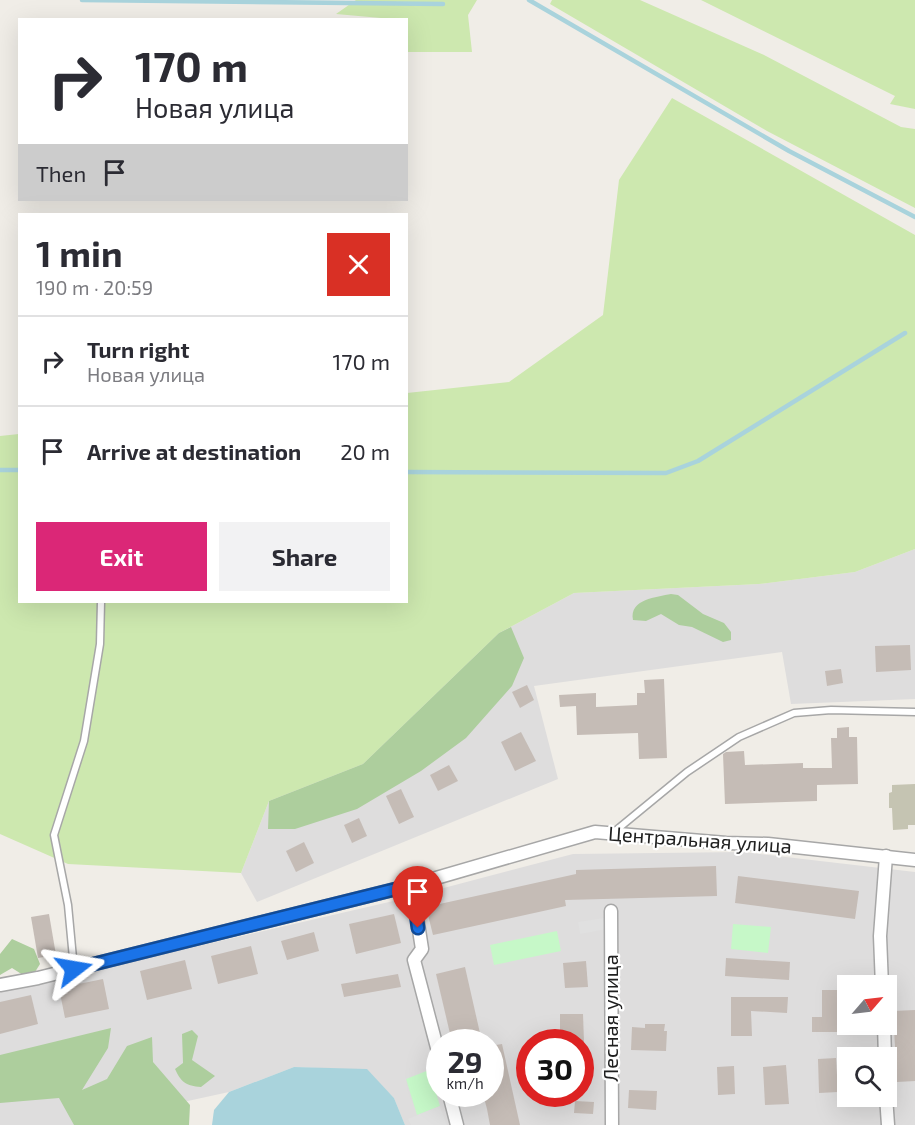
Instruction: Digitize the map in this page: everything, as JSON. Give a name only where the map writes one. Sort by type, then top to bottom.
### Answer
[{"type":"street","name":"Центральная улица","points":[[0,985],[38,978],[412,885],[595,832],[726,843],[768,844],[915,860]]},
{"type":"street","points":[[882,975],[880,936],[886,856]]},
{"type":"street","points":[[412,885],[422,949],[414,960],[432,1029]]},
{"type":"street","name":"Лесная улица","points":[[610,911],[612,1125]]},
{"type":"street","points":[[452,1107],[457,1125]]},
{"type":"street","points":[[887,1107],[888,1125]]},
{"type":"lane","points":[[74,969],[68,905],[54,835],[84,741],[100,644],[101,603]]},
{"type":"lane","points":[[612,833],[687,772],[739,737],[794,712],[831,710],[915,712]]},
{"type":"shaded area","points":[[915,549],[915,699],[791,704],[782,652],[534,686],[558,779],[257,902],[241,873],[269,801],[363,764],[499,633],[574,593],[759,584],[855,572]]},
{"type":"shaded area","points":[[915,784],[915,825],[908,825],[908,829],[893,830],[892,808],[889,808],[889,793],[892,792],[892,785]]},
{"type":"shaded area","points":[[743,852],[915,872],[915,1125],[405,1125],[394,1098],[367,1070],[294,1067],[229,1092],[96,1121],[96,1125],[0,1125],[0,992],[402,899],[573,854]]},
{"type":"shaded area","points":[[605,918],[607,929],[580,934],[578,922]]},
{"type":"shaded area","points":[[440,1107],[447,1125],[411,1125],[408,1119]]},
{"type":"green space","points":[[356,0],[477,0],[468,15],[472,52],[408,52],[408,18],[336,14]]},
{"type":"green space","points":[[552,0],[640,0],[764,55],[901,127],[915,129],[915,208],[767,131],[550,4]]},
{"type":"green space","points":[[701,0],[915,0],[915,109],[890,104],[895,96]]},
{"type":"green space","points":[[672,98],[915,235],[915,549],[855,572],[759,584],[574,593],[499,633],[363,764],[269,801],[241,873],[68,864],[0,834],[0,436],[18,434],[18,603],[408,603],[408,393],[509,382],[603,315],[619,180]]},
{"type":"green space","points":[[671,594],[678,595],[703,614],[724,623],[731,632],[731,640],[723,642],[692,627],[679,625],[661,614],[646,621],[633,620],[635,608],[640,603]]},
{"type":"green space","points":[[511,627],[524,658],[512,686],[466,738],[421,771],[357,809],[295,829],[268,829],[269,801],[363,764],[499,633]]},
{"type":"green space","points":[[733,924],[771,927],[768,953],[731,949]]},
{"type":"green space","points":[[557,931],[561,951],[494,965],[490,945]]},
{"type":"green space","points":[[12,939],[34,949],[40,964],[35,972],[23,975],[12,968],[0,975],[0,954]]},
{"type":"green space","points":[[111,1028],[108,1048],[82,1090],[107,1079],[127,1046],[152,1037],[153,1062],[190,1105],[189,1125],[74,1125],[59,1098],[0,1103],[0,1055]]},
{"type":"green space","points":[[192,1030],[198,1036],[192,1060],[215,1076],[201,1087],[191,1086],[185,1082],[175,1069],[183,1063],[182,1034]]},
{"type":"green space","points":[[426,1071],[426,1107],[437,1107],[417,1115],[406,1079]]},
{"type":"water","points":[[294,1067],[367,1069],[394,1098],[405,1125],[212,1125],[214,1110],[229,1092]]},
{"type":"building","points":[[910,645],[911,670],[876,672],[875,646]]},
{"type":"building","points":[[841,669],[843,683],[827,686],[825,671]]},
{"type":"building","points":[[664,679],[667,758],[639,759],[638,733],[577,735],[576,706],[560,707],[559,695],[596,693],[596,707],[637,705],[637,693],[645,693],[644,680]]},
{"type":"building","points":[[527,685],[534,700],[520,708],[512,692]]},
{"type":"building","points":[[849,727],[849,737],[857,737],[858,784],[817,785],[817,801],[725,804],[723,754],[726,752],[744,751],[745,765],[803,763],[803,768],[832,768],[831,738],[837,738],[837,728]]},
{"type":"building","points":[[521,732],[536,761],[515,771],[501,742]]},
{"type":"building","points":[[449,765],[458,781],[438,791],[430,775]]},
{"type":"building","points":[[401,789],[414,817],[399,824],[386,796]]},
{"type":"building","points":[[359,818],[367,836],[352,843],[344,825]]},
{"type":"building","points":[[304,842],[314,863],[296,872],[286,851]]},
{"type":"building","points":[[716,866],[717,896],[565,900],[566,906],[433,935],[426,907],[576,874],[576,870]]},
{"type":"building","points":[[738,876],[859,891],[855,919],[735,903]]},
{"type":"building","points":[[49,914],[56,955],[38,958],[31,917]]},
{"type":"building","points":[[394,914],[401,943],[356,954],[349,924]]},
{"type":"building","points":[[314,932],[319,951],[287,960],[281,941]]},
{"type":"building","points":[[251,946],[258,974],[218,984],[211,956]]},
{"type":"building","points":[[726,958],[790,962],[789,980],[725,976]]},
{"type":"building","points":[[185,960],[192,989],[147,1000],[140,971]]},
{"type":"building","points":[[586,961],[588,987],[565,988],[563,963]]},
{"type":"building","points":[[465,967],[479,1029],[449,1029],[436,974]]},
{"type":"building","points":[[398,974],[401,987],[344,997],[341,984]]},
{"type":"building","points":[[103,979],[109,1009],[65,1018],[59,988]]},
{"type":"building","points":[[822,990],[837,990],[837,1032],[812,1032],[812,1017],[822,1017]]},
{"type":"building","points":[[31,995],[38,1024],[0,1034],[0,1002]]},
{"type":"building","points":[[731,997],[788,997],[787,1013],[751,1011],[752,1036],[731,1036]]},
{"type":"building","points":[[915,1010],[915,1081],[897,1082],[897,1047],[895,1047],[894,1035],[897,1035],[897,1011]]},
{"type":"building","points":[[560,1014],[583,1014],[584,1029],[560,1029]]},
{"type":"building","points":[[645,1024],[665,1024],[666,1051],[631,1050],[632,1027],[645,1028]]},
{"type":"building","points":[[504,1053],[520,1125],[490,1125],[486,1107],[504,1107]]},
{"type":"building","points":[[836,1058],[837,1092],[819,1093],[818,1059]]},
{"type":"building","points":[[786,1065],[789,1104],[765,1105],[763,1067]]},
{"type":"building","points":[[734,1066],[735,1094],[718,1095],[717,1067]]},
{"type":"building","points":[[629,1090],[657,1091],[656,1110],[628,1108]]},
{"type":"building","points":[[574,1107],[594,1107],[593,1114],[574,1113]]},
{"type":"waterway","points":[[82,0],[443,4]]},
{"type":"waterway","points":[[529,0],[789,151],[915,217]]},
{"type":"waterway","points":[[408,472],[666,473],[698,461],[905,333]]},
{"type":"waterway","points":[[0,470],[18,470]]},
{"type":"route","points":[[74,969],[412,885],[418,928]]}]
